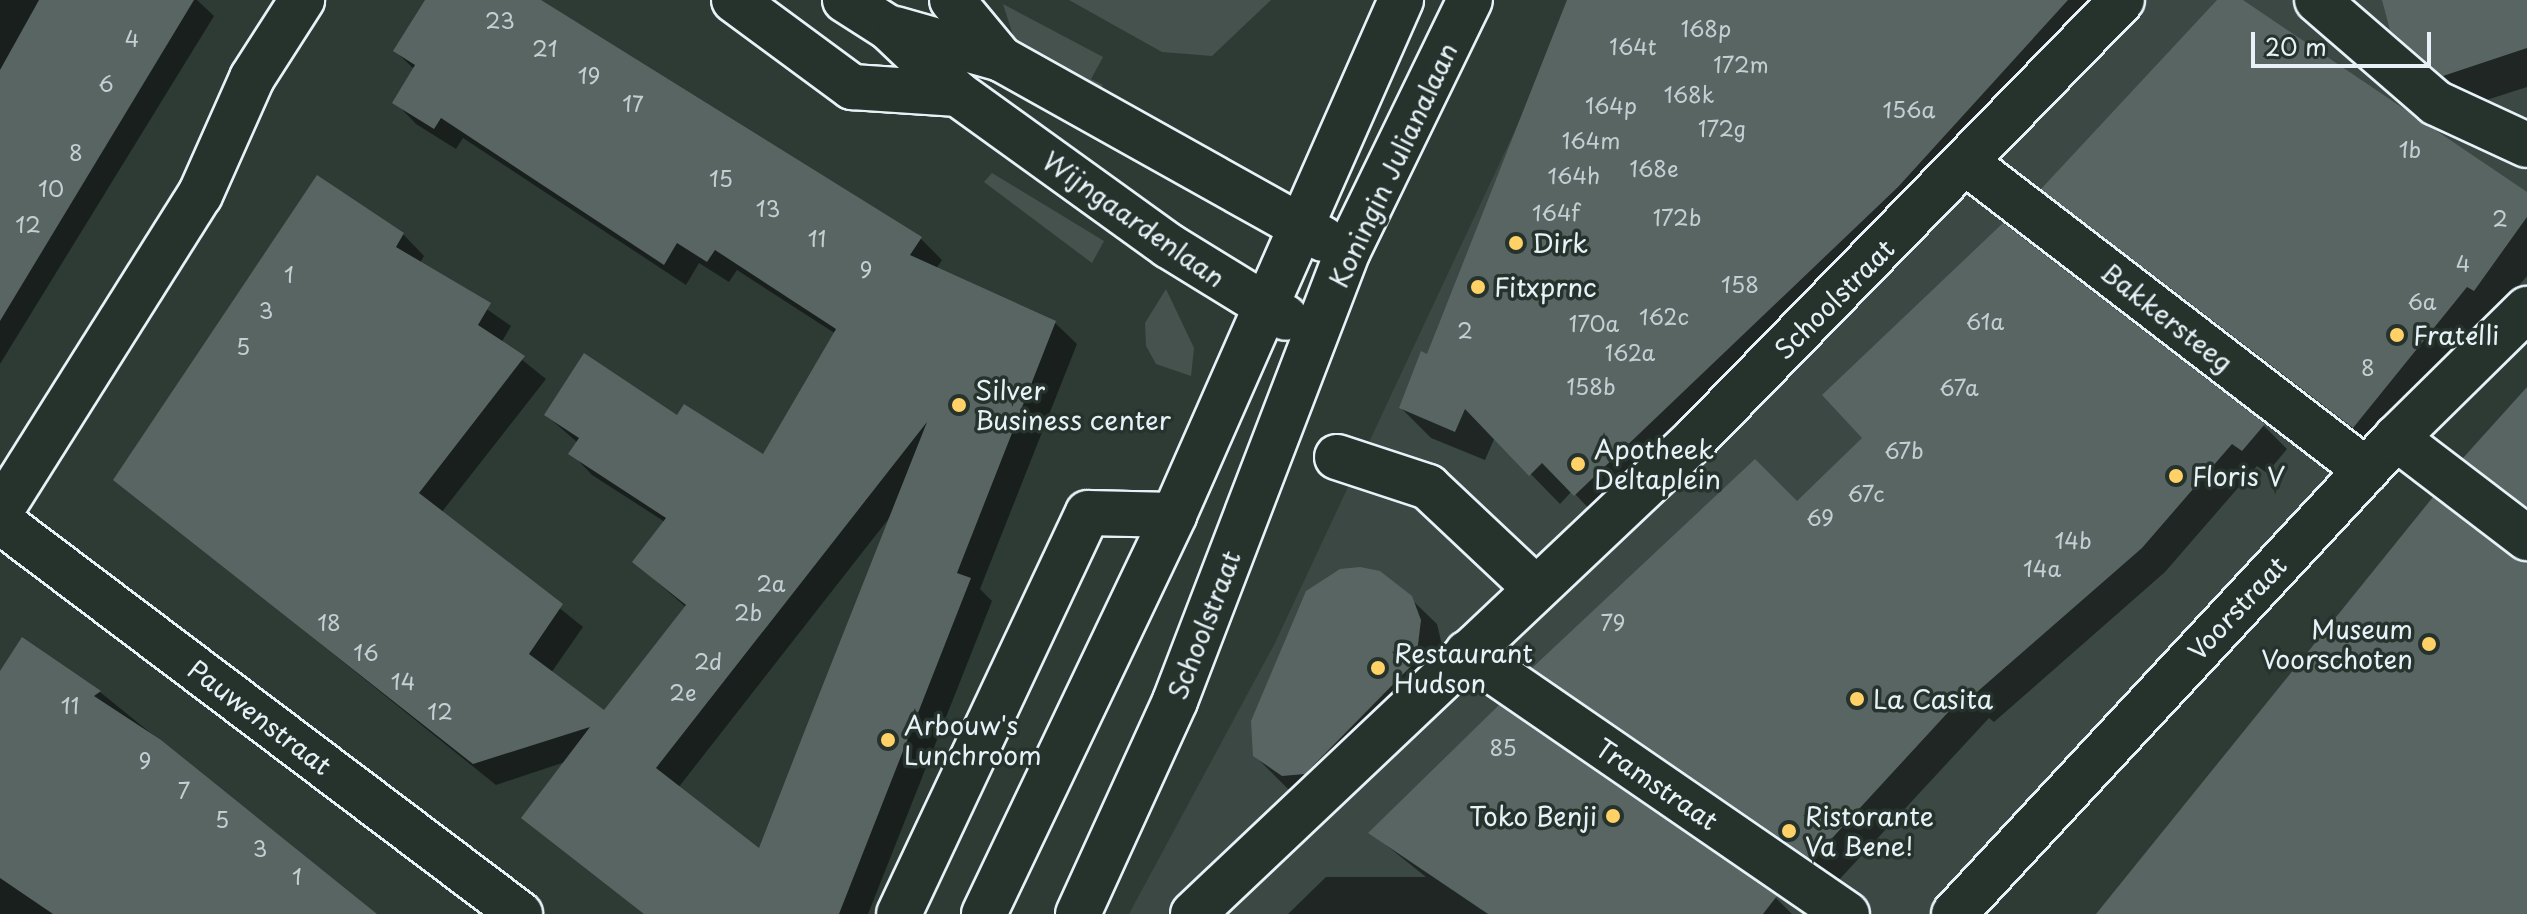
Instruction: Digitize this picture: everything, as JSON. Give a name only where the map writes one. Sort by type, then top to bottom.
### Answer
[{"type":"street","points":[[0,512],[200,195],[252,78],[302,0]]},
{"type":"street","points":[[734,0],[852,87],[958,94]]},
{"type":"street","name":"Wijngaardenlaan","points":[[845,0],[889,28],[958,94],[1262,308],[1318,331]]},
{"type":"street","name":"Wijngaardenlaan","points":[[952,0],[1001,59]]},
{"type":"street","points":[[984,914],[1174,515],[1296,226],[1401,0]]},
{"type":"street","name":"Koningin Julianalaan","points":[[1318,331],[1348,251],[1470,0]]},
{"type":"street","name":"Schoolstraat","points":[[1193,914],[1535,588],[1969,165],[2122,0]]},
{"type":"street","points":[[2317,0],[2436,103],[2527,145]]},
{"type":"street","name":"Wijngaardenlaan","points":[[889,28],[1001,59],[1296,226],[1348,251]]},
{"type":"street","name":"Bakkersteeg","points":[[1969,165],[2366,470]]},
{"type":"street","name":"Voorstraat","points":[[1954,914],[2396,438],[2527,309]]},
{"type":"street","name":"Schoolstraat","points":[[1078,914],[1175,701],[1318,331]]},
{"type":"street","points":[[2396,438],[2527,538]]},
{"type":"street","points":[[1337,457],[1428,487],[1535,588]]},
{"type":"street","points":[[899,914],[1088,513],[1174,515]]},
{"type":"street","name":"Pauwenstraat","points":[[0,521],[520,914]]},
{"type":"street","name":"Tramstraat","points":[[1467,653],[1847,914]]},
{"type":"shaded area","points":[[1069,0],[1271,0],[1212,56],[1162,52]]},
{"type":"shaded area","points":[[1576,0],[2527,0],[2527,328],[1978,914],[1129,914],[1275,643]]},
{"type":"shaded area","points":[[1003,4],[1103,57],[1091,79],[1103,85],[1095,96],[1020,57]]},
{"type":"shaded area","points":[[992,173],[1104,241],[1092,263],[984,182]]},
{"type":"shaded area","points":[[1166,289],[1194,348],[1191,376],[1156,364],[1146,346],[1145,323]]},
{"type":"building","points":[[39,0],[194,0],[0,321],[0,70]]},
{"type":"building","points":[[425,0],[541,0],[922,237],[910,255],[1056,321],[957,573],[971,578],[839,914],[644,914],[521,818],[590,727],[473,764],[113,480],[317,175],[404,233],[396,247],[491,303],[478,325],[525,356],[419,493],[563,604],[529,654],[604,710],[686,605],[632,562],[666,518],[568,454],[579,438],[544,415],[584,353],[677,415],[684,404],[763,454],[836,329],[715,250],[707,262],[677,243],[664,265],[441,118],[434,129],[392,103],[415,65],[393,51]],"holes":[[[927,422],[759,848],[656,768]]]},
{"type":"building","points":[[1567,0],[2068,0],[1898,187],[1574,496],[1542,463],[1529,476],[1465,409],[1455,432],[1399,408],[1421,351],[1427,354]]},
{"type":"building","points":[[2217,0],[2243,0],[2527,192],[2527,217],[2474,291],[2467,287],[2353,428],[2041,189]]},
{"type":"building","points":[[2382,0],[2527,0],[2527,48],[2443,76],[2390,30]]},
{"type":"building","points":[[2003,223],[2265,424],[2242,451],[2232,444],[2142,548],[1969,699],[1964,695],[1812,860],[1532,668],[1755,459],[1797,501],[1862,438],[1822,395]]},
{"type":"building","points":[[2527,387],[2527,507],[2463,458]]},
{"type":"building","points":[[2433,497],[2527,562],[2527,914],[2096,914]]},
{"type":"building","points":[[1360,567],[1380,571],[1412,596],[1421,620],[1416,661],[1305,774],[1282,776],[1253,756],[1251,721],[1306,591],[1340,569]]},
{"type":"building","points":[[22,637],[101,691],[94,696],[161,740],[377,914],[53,914],[0,878],[0,671]]},
{"type":"building","points":[[1499,705],[1777,896],[1763,914],[1488,914],[1368,833]]},
{"type":"place","name":"Dirk","points":[[1516,243]]},
{"type":"place","name":"Fitxprnc","points":[[1478,287]]},
{"type":"place","name":"Fratelli","points":[[2397,335]]},
{"type":"place","name":"Silver Business center","points":[[959,405]]},
{"type":"place","name":"Apotheek Deltaplein","points":[[1578,464]]},
{"type":"place","name":"Floris V","points":[[2176,476]]},
{"type":"place","name":"Museum Voorschoten","points":[[2429,644]]},
{"type":"place","name":"Restaurant Hudson","points":[[1378,668]]},
{"type":"place","name":"La Casita","points":[[1857,699]]},
{"type":"place","name":"Arbouw's Lunchroom","points":[[888,740]]},
{"type":"place","name":"Toko Benji","points":[[1613,816]]},
{"type":"place","name":"Ristorante Va Bene!","points":[[1789,831]]}]
